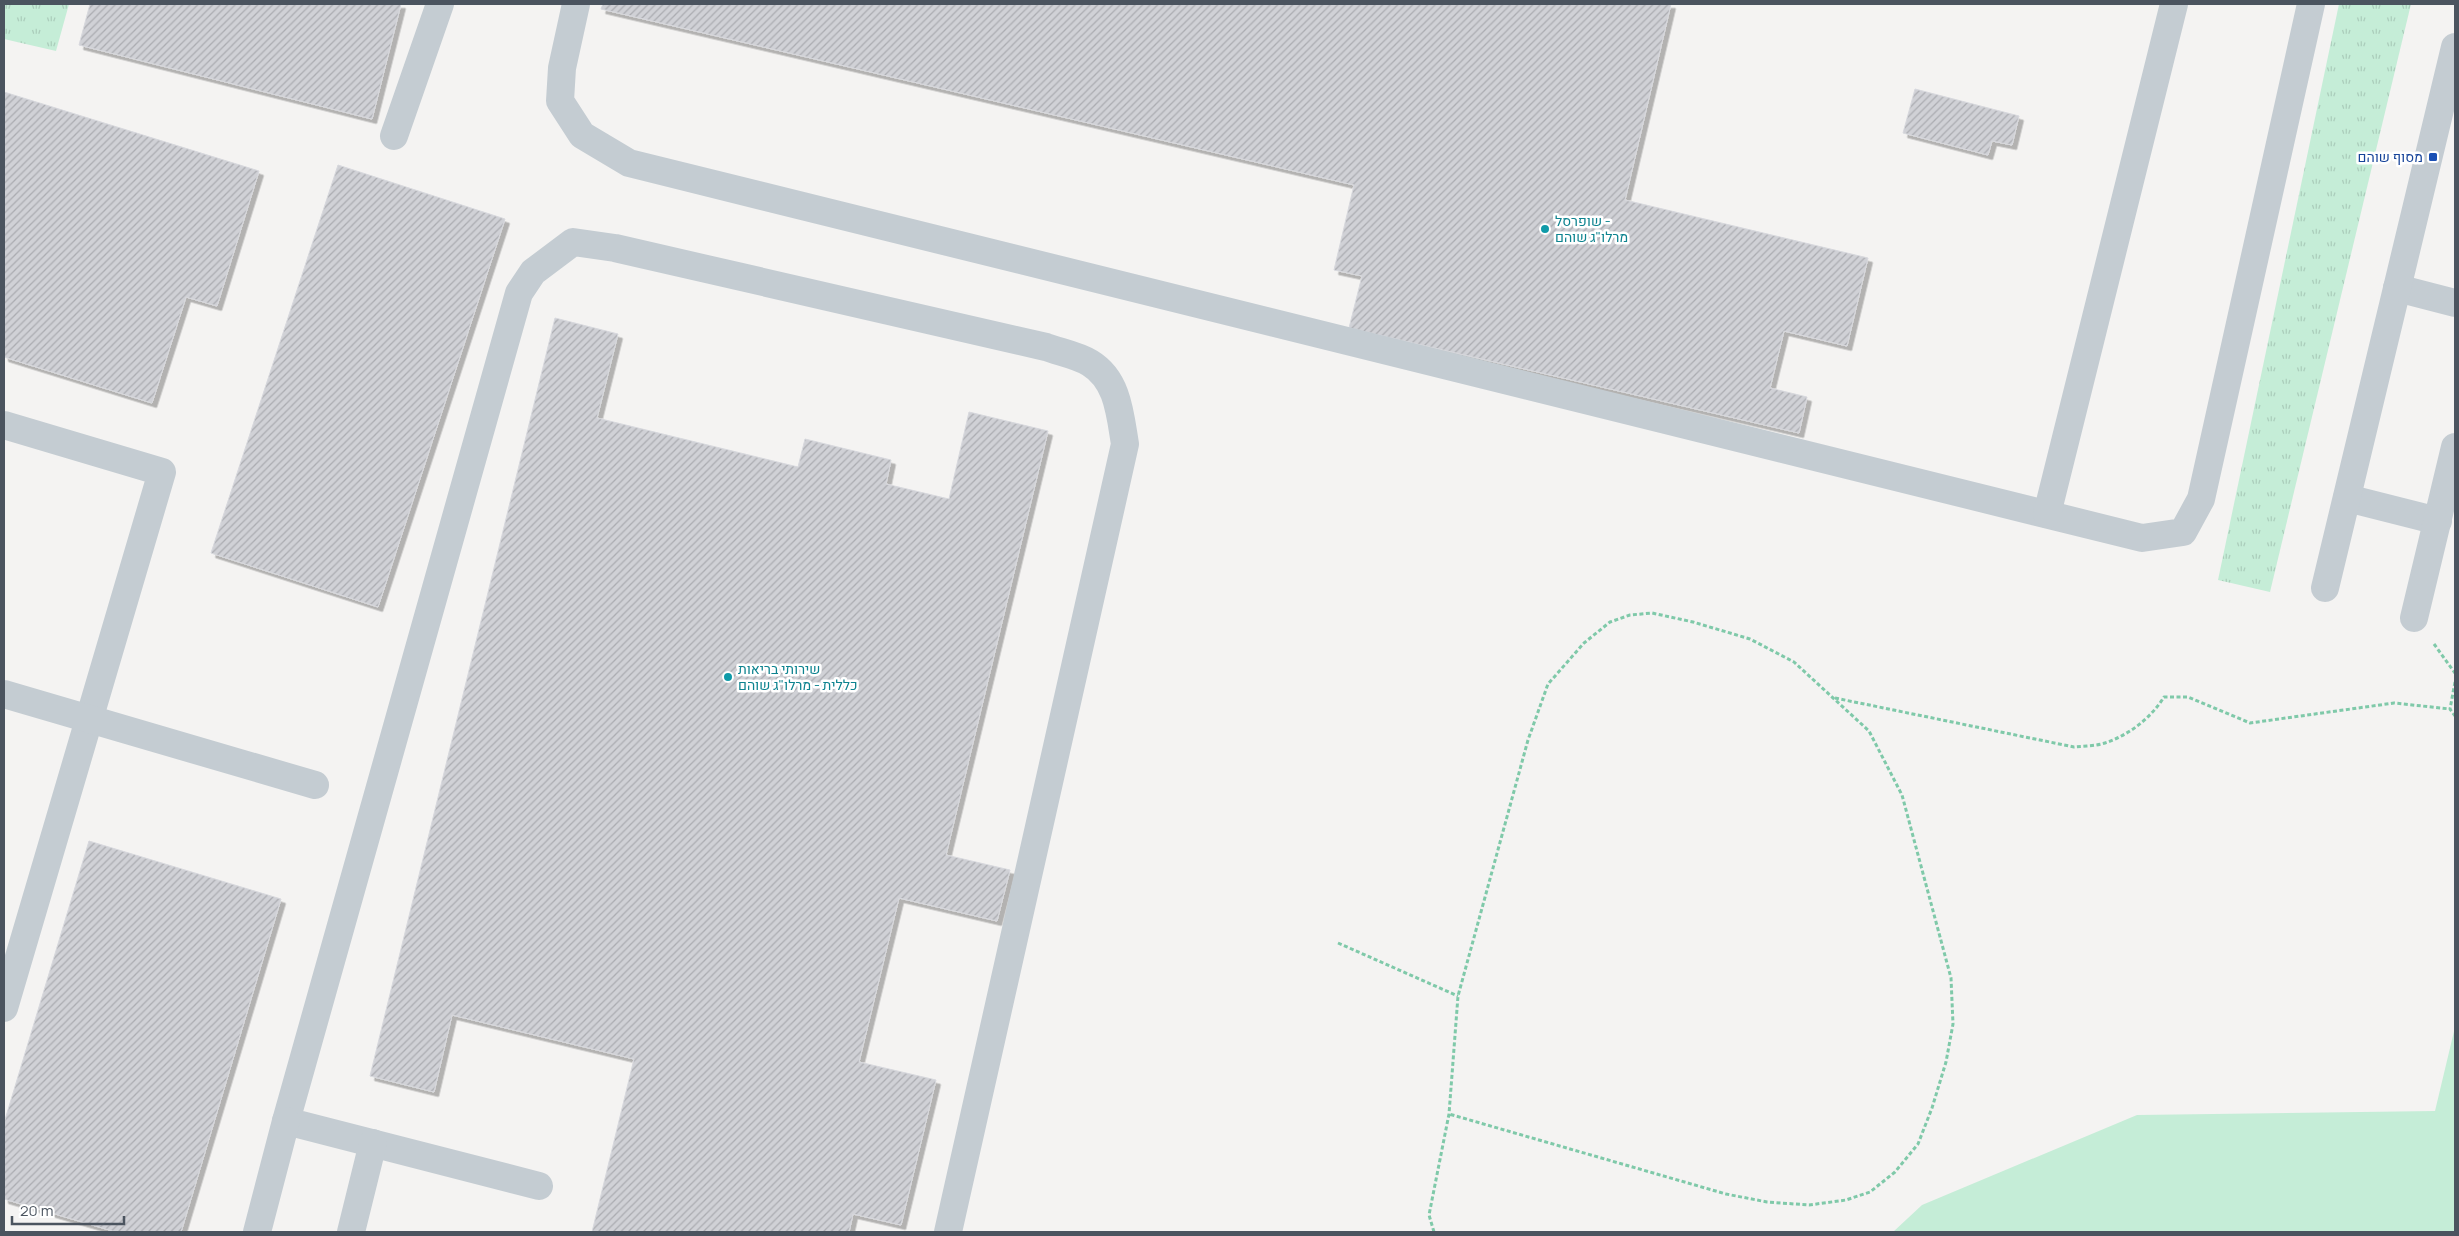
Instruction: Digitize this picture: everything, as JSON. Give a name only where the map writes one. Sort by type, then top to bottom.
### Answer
[{"type":"street","points":[[394,136],[440,4]]},
{"type":"street","points":[[576,4],[562,68],[560,100],[582,135],[629,163],[2142,538],[2183,532],[2201,500],[2311,4]]},
{"type":"street","points":[[2047,514],[2174,4]]},
{"type":"street","points":[[2325,588],[2455,47]]},
{"type":"street","points":[[257,1232],[286,1121],[519,293],[533,272],[573,242],[615,248],[1046,348],[1089,362],[1108,378],[1118,403],[1125,444],[948,1232]]},
{"type":"street","points":[[2397,288],[2455,303]]},
{"type":"street","points":[[4,425],[162,472],[4,1004]]},
{"type":"street","points":[[2414,618],[2455,447]]},
{"type":"street","points":[[2347,498],[2438,520]]},
{"type":"street","points":[[4,694],[315,785]]},
{"type":"street","points":[[286,1121],[539,1186]]},
{"type":"street","points":[[351,1232],[373,1143]]},
{"type":"path","points":[[1434,1232],[1429,1215],[1449,1114],[1458,996],[1528,740],[1548,684],[1584,643],[1610,622],[1630,615],[1652,613],[1693,622],[1750,639],[1794,662],[1869,731],[1902,794],[1951,978],[1953,1024],[1946,1062],[1918,1144],[1895,1172],[1870,1192],[1846,1200],[1809,1205],[1767,1202],[1726,1194],[1449,1114]]},
{"type":"path","points":[[2455,682],[2450,709],[2455,716]]},
{"type":"path","points":[[1835,698],[2074,747],[2106,743],[2134,727],[2154,712],[2164,698],[2188,697],[2250,723],[2394,704],[2450,709]]},
{"type":"path","points":[[1338,943],[1458,996]]},
{"type":"green space","points":[[4,4],[69,4],[56,51],[4,39]]},
{"type":"green space","points":[[2339,4],[2411,4],[2270,592],[2218,580]]},
{"type":"green space","points":[[2455,1027],[2455,1232],[1893,1232],[1922,1205],[2137,1115],[2435,1111]]},
{"type":"building","points":[[90,4],[401,4],[372,119],[79,45]]},
{"type":"building","name":"שופרסל - מרלו\"ג שוהם","points":[[603,4],[1671,4],[1625,200],[1868,258],[1847,346],[1784,331],[1770,388],[1807,397],[1799,433],[1349,328],[1362,276],[1334,270],[1354,185],[601,9]]},
{"type":"building","points":[[1915,89],[2019,116],[2012,145],[1992,141],[1988,155],[1903,133]]},
{"type":"building","points":[[4,92],[259,171],[217,306],[186,297],[152,403],[4,357]]},
{"type":"building","points":[[338,165],[505,219],[378,607],[211,553]]},
{"type":"building","name":"שירותי בריאות כללית - מרלו\"ג שוהם","points":[[555,318],[618,334],[597,418],[798,467],[805,439],[891,460],[886,484],[949,499],[969,412],[1048,431],[946,855],[1010,870],[997,921],[899,898],[859,1062],[936,1080],[901,1225],[853,1214],[849,1232],[592,1232],[634,1059],[452,1015],[434,1092],[370,1076]]},
{"type":"building","points":[[89,841],[281,899],[181,1232],[116,1232],[4,1199],[4,1123]]},
{"type":"place","name":"מסוף שוהם","points":[[2433,157]]},
{"type":"place","name":"שופרסל - מרלו\"ג שוהם","points":[[1545,229]]},
{"type":"place","name":"שירותי בריאות כללית - מרלו\"ג שוהם","points":[[728,677]]}]
